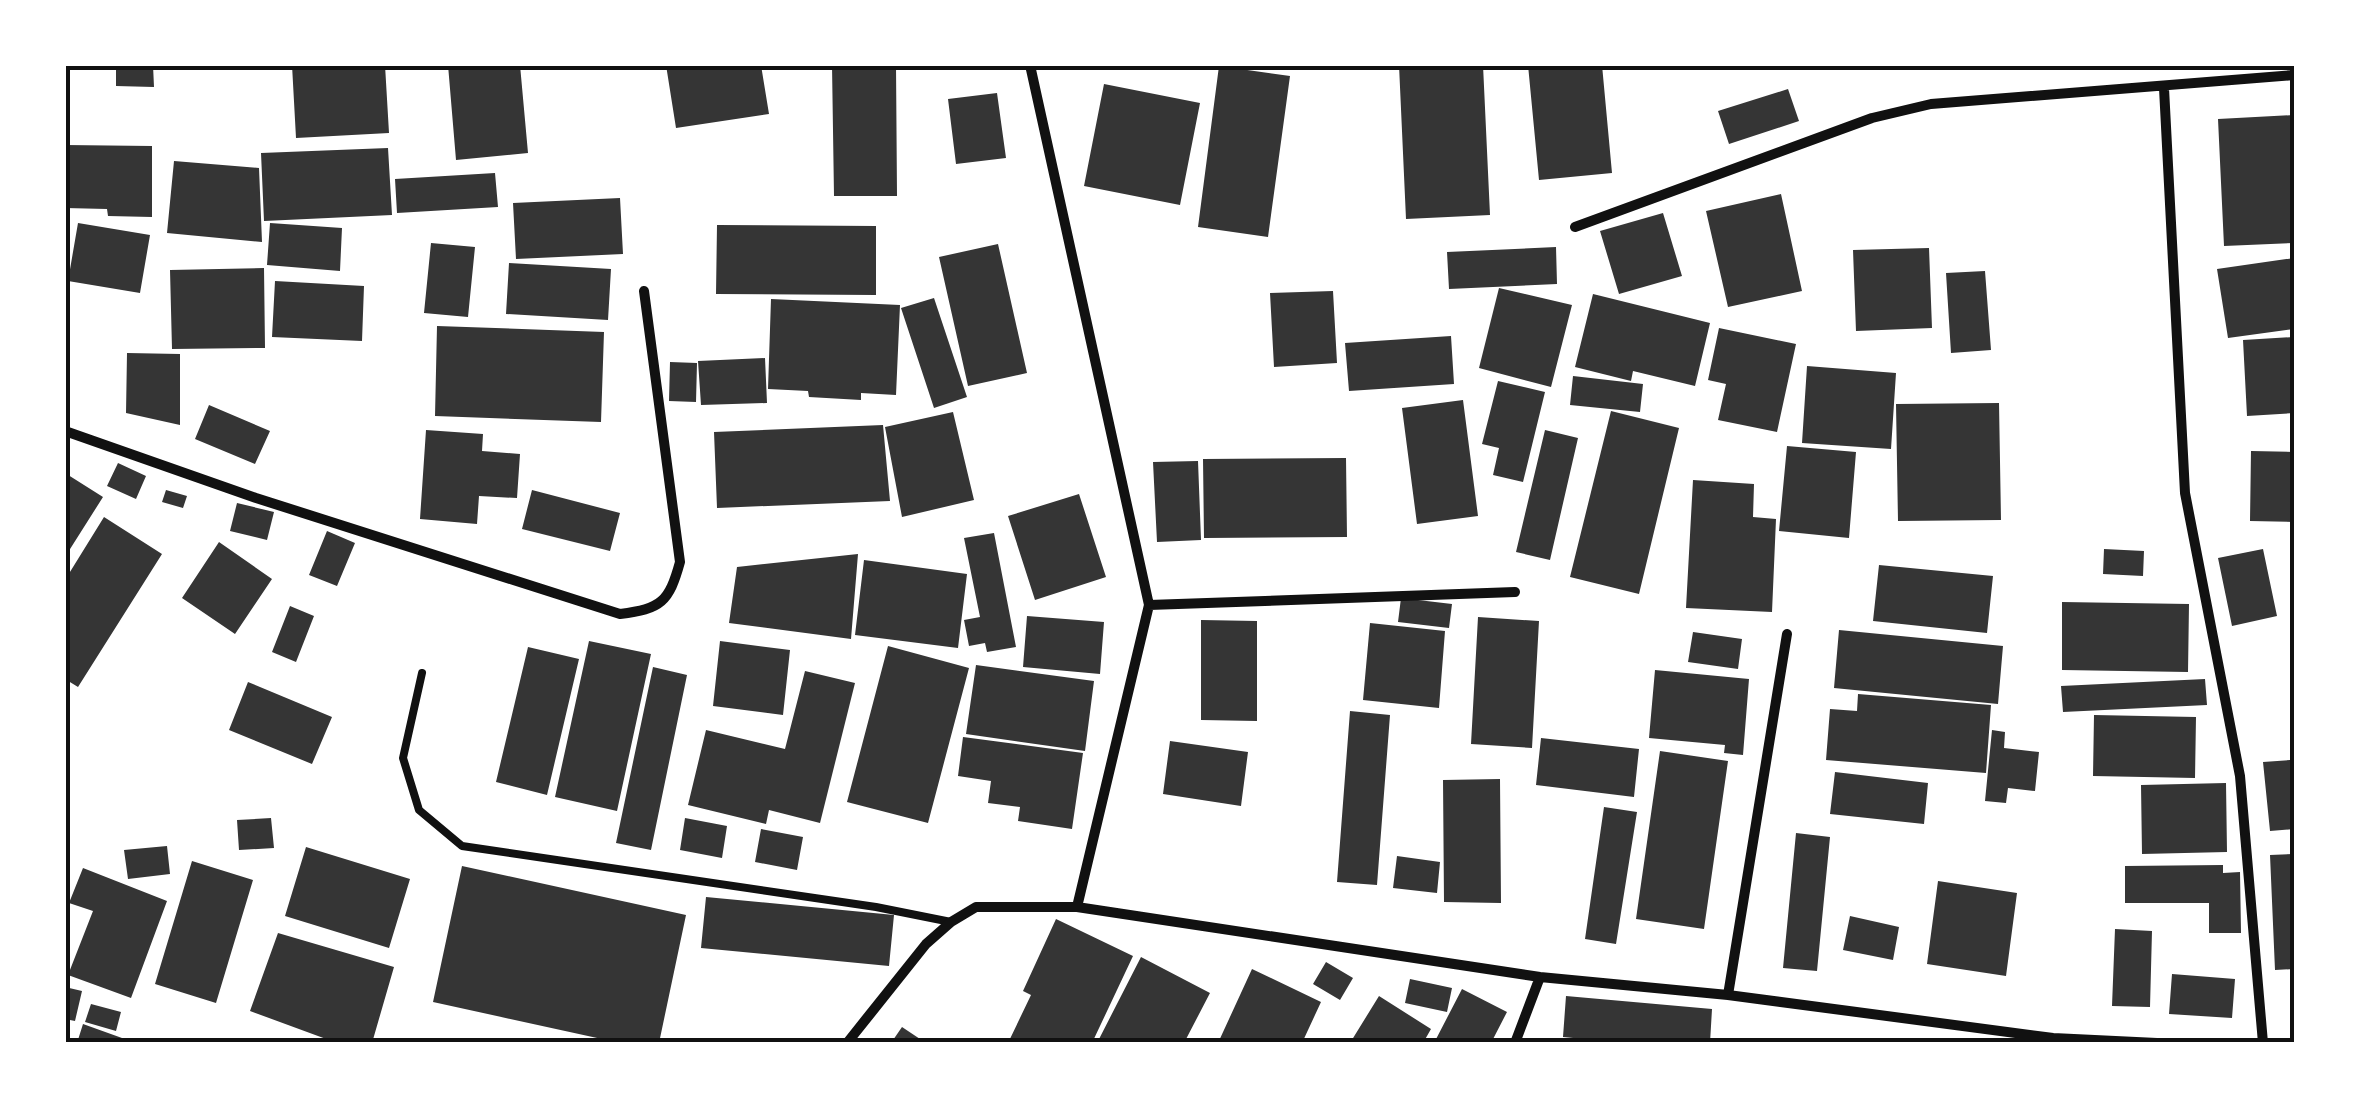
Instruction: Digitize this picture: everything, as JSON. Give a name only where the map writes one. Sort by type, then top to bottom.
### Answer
[{"type":"street","points":[[1030,65],[1150,605],[1077,907]]},
{"type":"street","points":[[1575,227],[1887,114],[1931,104],[2294,75]]},
{"type":"street","points":[[2164,88],[2185,493],[2240,776],[2263,1043]]},
{"type":"street","points":[[65,431],[256,498],[620,614],[651,610],[672,592],[680,562],[644,291]]},
{"type":"street","points":[[1150,605],[1515,592]]},
{"type":"street","points":[[1728,995],[1788,634]]},
{"type":"street","points":[[847,1043],[926,944],[976,907],[1077,907],[1540,977],[1728,995],[2052,1040],[2157,1043]]},
{"type":"street","points":[[1515,1043],[1540,977]]},
{"type":"lane","points":[[422,673],[403,758],[419,810],[462,846],[876,907],[951,922]]},
{"type":"building","points":[[116,65],[153,65],[154,87],[116,86]]},
{"type":"building","points":[[292,65],[385,65],[389,133],[296,138]]},
{"type":"building","points":[[448,65],[520,65],[528,153],[456,160]]},
{"type":"building","points":[[666,65],[761,65],[769,114],[676,128]]},
{"type":"building","points":[[832,65],[896,65],[897,196],[834,196]]},
{"type":"building","points":[[1399,65],[1483,65],[1490,215],[1406,219]]},
{"type":"building","points":[[1528,65],[1602,65],[1612,173],[1539,180]]},
{"type":"building","points":[[1219,66],[1290,76],[1268,237],[1198,227]]},
{"type":"building","points":[[1104,84],[1200,103],[1180,205],[1084,186]]},
{"type":"building","points":[[1788,89],[1799,121],[1729,144],[1718,111]]},
{"type":"building","points":[[997,93],[1006,158],[956,164],[948,99]]},
{"type":"building","points":[[2294,115],[2294,243],[2224,246],[2218,119]]},
{"type":"building","points":[[65,145],[152,146],[152,217],[108,216],[107,209],[65,208]]},
{"type":"building","points":[[388,148],[392,215],[264,221],[261,153]]},
{"type":"building","points":[[174,161],[259,168],[262,242],[167,233]]},
{"type":"building","points":[[495,173],[498,207],[397,213],[395,179]]},
{"type":"building","points":[[1781,194],[1802,291],[1728,307],[1706,211]]},
{"type":"building","points":[[620,198],[623,254],[516,259],[513,203]]},
{"type":"building","points":[[1663,213],[1682,276],[1619,294],[1600,231]]},
{"type":"building","points":[[78,223],[150,235],[140,293],[68,281]]},
{"type":"building","points":[[270,223],[342,228],[340,271],[267,265]]},
{"type":"building","points":[[717,225],[876,226],[876,295],[716,294]]},
{"type":"building","points":[[431,243],[475,247],[468,317],[424,313]]},
{"type":"building","points":[[998,244],[1027,373],[968,386],[939,257]]},
{"type":"building","points":[[1556,247],[1557,284],[1449,289],[1447,252]]},
{"type":"building","points":[[1929,248],[1932,328],[1856,331],[1853,250]]},
{"type":"building","points":[[2294,258],[2294,329],[2228,338],[2217,269]]},
{"type":"building","points":[[509,263],[611,269],[608,320],[506,314]]},
{"type":"building","points":[[264,268],[265,348],[172,349],[170,270]]},
{"type":"building","points":[[1985,271],[1991,350],[1951,353],[1946,273]]},
{"type":"building","points":[[275,281],[364,286],[362,341],[272,337]]},
{"type":"building","points":[[1499,288],[1572,305],[1551,387],[1479,368]]},
{"type":"building","points":[[1333,291],[1337,363],[1274,367],[1270,293]]},
{"type":"building","points":[[1593,294],[1710,323],[1695,386],[1633,371],[1631,381],[1575,367]]},
{"type":"building","points":[[934,298],[967,397],[934,408],[901,308]]},
{"type":"building","points":[[771,299],[900,305],[896,395],[861,393],[861,400],[809,397],[808,391],[768,389]]},
{"type":"building","points":[[437,326],[604,332],[601,422],[435,416]]},
{"type":"building","points":[[1719,328],[1796,344],[1777,432],[1718,420],[1726,384],[1708,380]]},
{"type":"building","points":[[1451,336],[1454,384],[1349,391],[1345,343]]},
{"type":"building","points":[[2294,337],[2294,413],[2247,416],[2243,340]]},
{"type":"building","points":[[127,353],[180,354],[180,425],[126,413]]},
{"type":"building","points":[[765,358],[767,403],[701,405],[698,361]]},
{"type":"building","points":[[670,362],[697,363],[696,402],[669,401]]},
{"type":"building","points":[[1807,366],[1896,373],[1891,449],[1802,443]]},
{"type":"building","points":[[1573,376],[1643,384],[1640,412],[1570,405]]},
{"type":"building","points":[[1498,381],[1545,392],[1523,482],[1493,475],[1499,448],[1482,444]]},
{"type":"building","points":[[1463,400],[1478,516],[1417,524],[1402,408]]},
{"type":"building","points":[[1999,403],[2001,520],[1898,521],[1896,404]]},
{"type":"building","points":[[209,405],[270,431],[255,464],[195,439]]},
{"type":"building","points":[[1611,411],[1679,428],[1639,594],[1570,577]]},
{"type":"building","points":[[953,412],[974,500],[902,517],[885,427]]},
{"type":"building","points":[[883,425],[890,501],[717,508],[714,432]]},
{"type":"building","points":[[426,430],[483,434],[482,451],[520,454],[517,498],[479,496],[477,524],[420,519]]},
{"type":"building","points":[[1545,430],[1578,438],[1550,560],[1516,552]]},
{"type":"building","points":[[1787,446],[1856,452],[1849,538],[1779,531]]},
{"type":"building","points":[[2251,451],[2294,452],[2294,522],[2250,521]]},
{"type":"building","points":[[1346,458],[1347,537],[1204,538],[1203,459]]},
{"type":"building","points":[[1198,461],[1201,540],[1157,542],[1153,462]]},
{"type":"building","points":[[118,463],[146,476],[136,499],[107,486]]},
{"type":"building","points":[[65,473],[103,497],[65,557]]},
{"type":"building","points":[[1693,480],[1754,484],[1753,517],[1776,519],[1772,612],[1686,608]]},
{"type":"building","points":[[166,490],[187,496],[183,508],[162,502]]},
{"type":"building","points":[[532,490],[620,513],[610,551],[522,529]]},
{"type":"building","points":[[1079,494],[1106,577],[1035,600],[1008,516]]},
{"type":"building","points":[[237,503],[274,512],[267,540],[230,531]]},
{"type":"building","points":[[104,517],[162,554],[78,687],[65,679],[65,580]]},
{"type":"building","points":[[327,531],[355,543],[337,586],[309,575]]},
{"type":"building","points":[[994,533],[1016,647],[987,652],[985,643],[969,646],[964,620],[980,617],[964,538]]},
{"type":"building","points":[[219,542],[272,579],[235,634],[182,598]]},
{"type":"building","points":[[2104,549],[2144,551],[2143,576],[2103,574]]},
{"type":"building","points":[[2263,549],[2277,616],[2232,626],[2218,558]]},
{"type":"building","points":[[858,554],[851,639],[729,623],[737,567]]},
{"type":"building","points":[[864,560],[967,574],[958,648],[855,635]]},
{"type":"building","points":[[1879,565],[1993,576],[1987,633],[1873,621]]},
{"type":"building","points":[[1401,598],[1452,604],[1449,628],[1398,622]]},
{"type":"building","points":[[2062,602],[2189,604],[2188,672],[2062,670]]},
{"type":"building","points":[[290,606],[314,616],[296,662],[272,652]]},
{"type":"building","points":[[1027,616],[1104,622],[1100,674],[1023,667]]},
{"type":"building","points":[[1478,617],[1539,621],[1532,748],[1471,744]]},
{"type":"building","points":[[1201,620],[1257,621],[1257,721],[1201,720]]},
{"type":"building","points":[[1370,623],[1445,631],[1439,708],[1363,700]]},
{"type":"building","points":[[1839,630],[2003,646],[1998,704],[1834,688]]},
{"type":"building","points":[[1693,632],[1742,639],[1738,669],[1688,662]]},
{"type":"building","points":[[589,641],[651,654],[617,811],[555,797]]},
{"type":"building","points":[[720,641],[790,650],[783,715],[713,706]]},
{"type":"building","points":[[888,646],[969,668],[928,823],[847,802]]},
{"type":"building","points":[[528,647],[579,659],[547,795],[496,782]]},
{"type":"building","points":[[976,665],[1094,681],[1085,751],[966,734]]},
{"type":"building","points":[[653,667],[687,675],[651,850],[616,843]]},
{"type":"building","points":[[1655,670],[1749,679],[1743,755],[1724,753],[1725,745],[1649,738]]},
{"type":"building","points":[[805,671],[855,683],[820,823],[769,810],[766,824],[688,805],[706,730],[785,749]]},
{"type":"building","points":[[2205,679],[2207,705],[2063,712],[2061,686]]},
{"type":"building","points":[[248,682],[332,717],[312,764],[229,730]]},
{"type":"building","points":[[1858,694],[1991,705],[1986,773],[1826,760],[1830,709],[1857,711]]},
{"type":"building","points":[[1350,711],[1390,715],[1377,885],[1337,882]]},
{"type":"building","points":[[2094,715],[2196,717],[2195,778],[2093,776]]},
{"type":"building","points":[[1992,730],[2005,732],[2004,748],[2039,752],[2035,791],[2008,788],[2006,803],[1985,801]]},
{"type":"building","points":[[963,737],[1083,753],[1072,829],[1018,821],[1020,807],[988,803],[991,781],[958,776]]},
{"type":"building","points":[[1541,738],[1639,749],[1634,797],[1536,785]]},
{"type":"building","points":[[1170,741],[1248,752],[1241,806],[1163,794]]},
{"type":"building","points":[[1660,751],[1728,761],[1704,929],[1636,919]]},
{"type":"building","points":[[2290,760],[2294,829],[2270,831],[2263,762]]},
{"type":"building","points":[[1835,772],[1928,783],[1924,824],[1830,814]]},
{"type":"building","points":[[1500,779],[1501,903],[1444,902],[1443,780]]},
{"type":"building","points":[[2226,783],[2227,852],[2142,854],[2141,785]]},
{"type":"building","points":[[1604,807],[1637,812],[1616,944],[1585,939]]},
{"type":"building","points":[[271,818],[274,848],[239,850],[237,820]]},
{"type":"building","points":[[685,818],[727,826],[722,858],[680,850]]},
{"type":"building","points":[[761,829],[803,837],[797,870],[755,862]]},
{"type":"building","points":[[1796,833],[1830,837],[1817,971],[1783,968]]},
{"type":"building","points":[[167,846],[170,874],[128,879],[124,850]]},
{"type":"building","points":[[306,847],[410,879],[389,948],[285,916]]},
{"type":"building","points":[[2294,854],[2294,969],[2275,970],[2270,855]]},
{"type":"building","points":[[1397,856],[1440,862],[1437,893],[1393,888]]},
{"type":"building","points":[[192,861],[253,880],[216,1003],[155,984]]},
{"type":"building","points":[[2223,865],[2223,873],[2240,872],[2241,933],[2209,933],[2209,903],[2125,903],[2125,866]]},
{"type":"building","points":[[462,866],[686,915],[659,1043],[620,1043],[433,1002]]},
{"type":"building","points":[[83,868],[167,901],[131,998],[68,975],[93,911],[69,903]]},
{"type":"building","points":[[1938,881],[2017,893],[2006,976],[1927,964]]},
{"type":"building","points":[[706,897],[894,915],[889,966],[701,948]]},
{"type":"building","points":[[1850,916],[1899,927],[1893,960],[1843,950]]},
{"type":"building","points":[[1056,919],[1133,956],[1092,1043],[1008,1043],[1031,995],[1023,991]]},
{"type":"building","points":[[2115,929],[2152,931],[2150,1007],[2112,1006]]},
{"type":"building","points":[[278,933],[394,967],[372,1043],[337,1043],[250,1011]]},
{"type":"building","points":[[1141,957],[1210,993],[1184,1043],[1097,1043]]},
{"type":"building","points":[[1326,962],[1353,978],[1340,1000],[1313,984]]},
{"type":"building","points":[[1252,969],[1321,1002],[1302,1043],[1218,1043]]},
{"type":"building","points":[[2172,974],[2235,979],[2232,1018],[2169,1014]]},
{"type":"building","points":[[1410,979],[1452,988],[1447,1012],[1405,1003]]},
{"type":"building","points":[[65,987],[82,991],[75,1021],[65,1019]]},
{"type":"building","points":[[1462,989],[1507,1012],[1491,1043],[1434,1043]]},
{"type":"building","points":[[1379,996],[1431,1029],[1423,1043],[1350,1043]]},
{"type":"building","points":[[1566,996],[1712,1009],[1710,1043],[1624,1043],[1563,1037]]},
{"type":"building","points":[[91,1004],[121,1012],[116,1031],[85,1022]]},
{"type":"building","points":[[83,1024],[122,1038],[120,1043],[77,1043]]},
{"type":"building","points":[[902,1027],[926,1043],[891,1043]]}]
